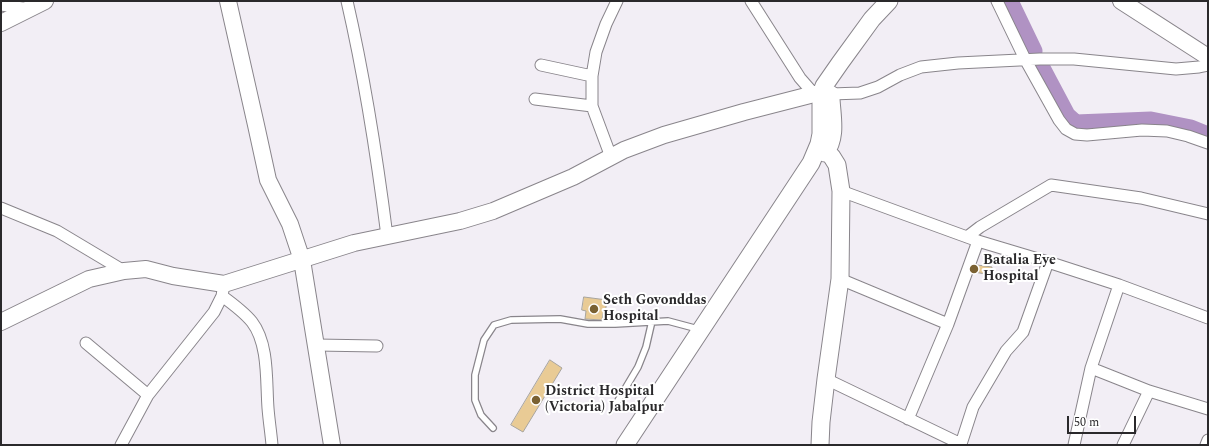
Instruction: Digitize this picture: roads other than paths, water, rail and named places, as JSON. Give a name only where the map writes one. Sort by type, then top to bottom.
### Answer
[{"type":"main road","points":[[625,445],[810,163],[819,159],[823,148],[832,141],[833,130],[822,94],[824,86],[872,19],[889,1]]},
{"type":"main road","points":[[822,94],[851,63],[885,19],[902,1]]},
{"type":"main road","points":[[820,445],[826,379],[840,279],[841,190],[837,165],[832,157],[823,148]]},
{"type":"street","points":[[1,24],[45,1]]},
{"type":"street","points":[[228,1],[268,180],[290,224],[302,260],[332,445]]},
{"type":"street","points":[[346,1],[355,36],[376,152],[387,236]]},
{"type":"street","points":[[611,157],[592,106],[592,76],[596,52],[606,24],[617,1]]},
{"type":"street","points":[[751,1],[800,78],[822,94]]},
{"type":"street","points":[[997,1],[1025,59],[1059,120],[1066,129],[1075,134],[1087,135],[1142,130],[1167,131],[1208,143]]},
{"type":"street","points":[[1121,1],[1208,57]]},
{"type":"street","points":[[1,4],[31,9]]},
{"type":"street","points":[[121,445],[148,395],[214,312],[223,290],[302,260],[354,243],[460,221],[493,211],[573,177],[624,150],[664,135],[744,112],[822,94],[860,92],[878,87],[900,75],[921,67],[1025,59],[1074,59],[1176,69],[1208,65]]},
{"type":"street","points":[[541,65],[592,76]]},
{"type":"street","points":[[535,99],[592,106]]},
{"type":"street","points":[[967,237],[980,227],[1051,185],[1141,198],[1208,214]]},
{"type":"street","points":[[841,190],[901,214],[978,241],[1119,285],[1208,318]]},
{"type":"street","points":[[1,208],[57,231],[124,271]]},
{"type":"street","points":[[908,419],[948,324],[978,241]]},
{"type":"street","points":[[826,379],[962,445],[973,407],[1006,351],[1023,332],[1048,262]]},
{"type":"street","points":[[1,322],[89,280],[124,271],[146,269],[223,290],[253,323],[260,337],[264,350],[272,445]]},
{"type":"street","points":[[840,279],[948,324]]},
{"type":"street","points":[[1074,445],[1091,368],[1119,285]]},
{"type":"street","points":[[86,343],[148,395]]},
{"type":"street","points":[[316,345],[377,346]]},
{"type":"street","points":[[1091,368],[1149,391],[1208,409]]},
{"type":"street","points":[[1123,445],[1149,391]]},
{"type":"street","points":[[1206,445],[1208,440]]},
{"type":"lane","points":[[493,428],[480,415],[475,400],[475,375],[484,340],[494,325],[511,320],[560,319],[588,324],[615,324],[668,320],[701,330]]},
{"type":"lane","points":[[616,404],[638,367],[646,347],[652,321]]},
{"type":"waterway","points":[[1010,1],[1034,51]]},
{"type":"waterway","points":[[1041,66],[1067,115],[1076,123],[1151,120],[1191,128],[1208,135]]},
{"type":"place","name":"Batalia Eye Hospital","points":[[974,269]]},
{"type":"place","name":"Seth Govonddas Hospital","points":[[594,309]]},
{"type":"place","name":"District Hospital (Victoria) Jabalpur","points":[[536,400]]}]
